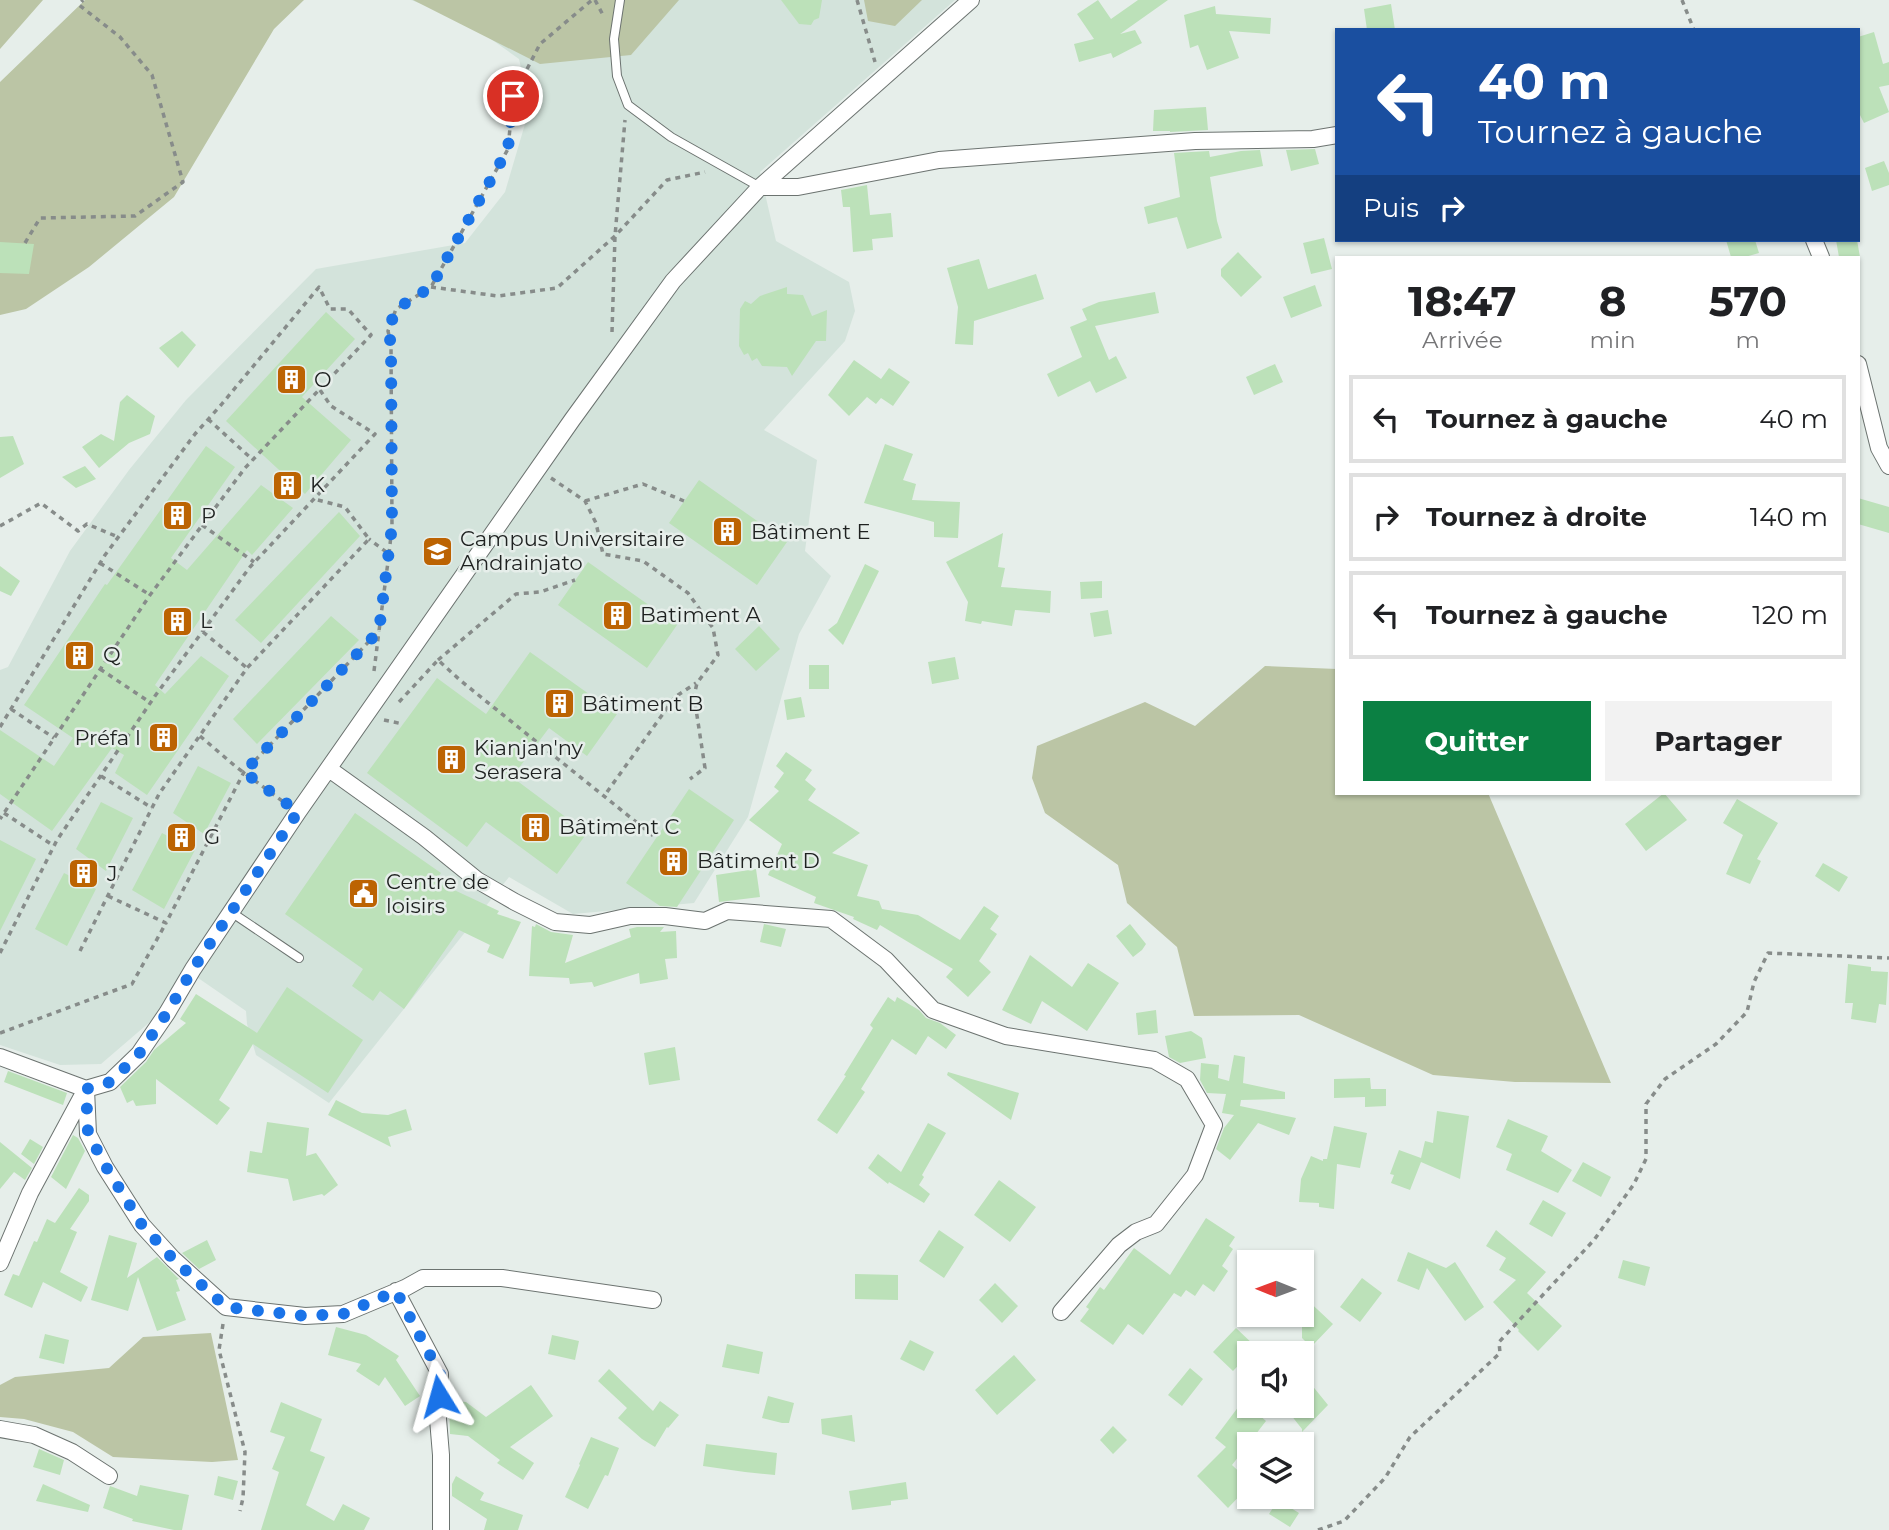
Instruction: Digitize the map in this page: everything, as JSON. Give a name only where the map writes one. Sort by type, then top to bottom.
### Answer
[{"type":"street","points":[[0,1057],[86,1089],[110,1082],[139,1054],[298,812],[673,281],[760,187],[967,2]]},
{"type":"street","points":[[760,187],[798,187],[939,160],[1195,141],[1313,139],[1335,135]]},
{"type":"street","points":[[1860,372],[1879,448],[1889,466]]},
{"type":"street","points":[[329,769],[424,836],[477,880],[555,922],[590,925],[630,916],[665,915],[705,921],[727,911],[831,919],[886,960],[933,1010],[1006,1037],[1154,1060],[1188,1079],[1214,1125],[1195,1175],[1156,1224],[1136,1232],[1119,1245],[1061,1312]]},
{"type":"street","points":[[0,1264],[30,1193],[86,1089]]},
{"type":"street","points":[[86,1089],[88,1133],[142,1225],[173,1259],[226,1307],[305,1316],[343,1314],[423,1278],[502,1278],[653,1300]]},
{"type":"street","points":[[396,1291],[440,1374],[438,1419],[441,1530]]},
{"type":"street","points":[[0,1429],[34,1435],[72,1452],[109,1476]]},
{"type":"lane","points":[[620,0],[614,39],[617,76],[628,105],[671,137],[760,187]]},
{"type":"lane","points":[[231,912],[299,958]]},
{"type":"path","points":[[25,243],[40,218],[135,216],[183,182],[152,75],[120,37],[79,5],[83,0]]},
{"type":"path","points":[[0,1033],[132,984],[244,772],[379,631],[392,526],[391,344],[388,331],[396,309],[431,287],[508,149],[513,96],[540,44],[592,0]]},
{"type":"path","points":[[858,0],[880,81]]},
{"type":"path","points":[[1682,0],[1693,28]]},
{"type":"path","points":[[612,365],[615,236],[628,105]]},
{"type":"path","points":[[431,287],[499,296],[557,288],[615,236],[667,180],[726,168]]},
{"type":"path","points":[[0,727],[100,563],[195,433],[319,287],[330,309],[348,309],[371,335],[253,460],[202,525],[150,595],[0,819]]},
{"type":"path","points":[[0,953],[54,846],[202,632],[254,562],[375,434],[331,406],[320,389]]},
{"type":"path","points":[[208,419],[253,460]]},
{"type":"path","points":[[538,469],[585,501],[596,523],[603,554],[643,561],[688,593],[713,628],[718,655],[697,682],[675,697],[607,792]]},
{"type":"path","points":[[585,501],[643,484],[684,500]]},
{"type":"path","points":[[314,499],[345,507],[369,539],[388,555]]},
{"type":"path","points":[[0,526],[41,503],[78,531],[87,524],[118,537]]},
{"type":"path","points":[[202,525],[254,562]]},
{"type":"path","points":[[80,951],[159,794],[247,668],[369,539]]},
{"type":"path","points":[[100,563],[150,595]]},
{"type":"path","points":[[392,709],[438,660],[516,594],[540,592],[575,580]]},
{"type":"path","points":[[202,632],[247,668]]},
{"type":"path","points":[[438,660],[519,729],[656,838]]},
{"type":"path","points":[[100,669],[151,703]]},
{"type":"path","points":[[690,779],[705,768],[694,696],[697,682]]},
{"type":"path","points":[[12,709],[54,738]]},
{"type":"path","points":[[200,736],[298,812]]},
{"type":"path","points":[[101,776],[152,808]]},
{"type":"path","points":[[4,813],[54,846]]},
{"type":"path","points":[[107,896],[166,923]]},
{"type":"path","points":[[1318,1530],[1344,1521],[1385,1478],[1410,1437],[1500,1353],[1499,1342],[1594,1240],[1634,1184],[1646,1159],[1646,1104],[1665,1079],[1716,1044],[1747,1012],[1754,982],[1769,953],[1889,958]]},
{"type":"path","points":[[226,1307],[219,1349],[244,1452],[243,1499],[240,1511]]},
{"type":"shaded area","name":"Campus Universitaire Andrainjato","points":[[411,0],[955,0],[760,172],[776,241],[849,282],[855,311],[845,341],[764,430],[817,460],[805,551],[831,576],[799,634],[748,817],[694,903],[573,914],[509,877],[329,1103],[256,1055],[246,1011],[188,971],[151,1021],[101,1064],[60,1065],[0,1045],[0,670],[8,667],[70,551],[129,470],[186,400],[316,269],[465,243],[505,192],[530,107],[519,59],[464,20]]},
{"type":"green space","points":[[0,0],[43,0],[0,49]]},
{"type":"green space","points":[[85,0],[304,0],[274,29],[174,197],[89,267],[26,309],[0,315],[0,82]]},
{"type":"green space","points":[[413,0],[679,0],[631,55],[540,64]]},
{"type":"green space","points":[[864,0],[922,0],[895,26],[868,21]]},
{"type":"green space","points":[[1265,666],[1335,669],[1335,795],[1489,795],[1611,1083],[1515,1082],[1433,1075],[1299,1015],[1194,1016],[1177,947],[1127,903],[1118,865],[1045,813],[1032,778],[1037,746],[1145,702],[1195,726]]},
{"type":"green space","points":[[211,1333],[238,1460],[212,1462],[113,1457],[73,1432],[24,1419],[0,1417],[0,1385],[15,1377],[109,1368],[143,1337]]},
{"type":"building","points":[[781,0],[822,0],[819,18],[811,25],[799,24]]},
{"type":"building","points":[[1098,0],[1111,19],[1138,0],[1168,0],[1120,34],[1135,30],[1142,43],[1113,58],[1111,53],[1079,62],[1074,44],[1094,39],[1077,14]]},
{"type":"building","points":[[1391,4],[1395,28],[1367,28],[1364,9]]},
{"type":"building","points":[[1215,6],[1216,14],[1271,18],[1270,34],[1229,31],[1239,58],[1207,70],[1198,45],[1190,48],[1184,15]]},
{"type":"building","points":[[1874,32],[1883,64],[1889,62],[1889,85],[1879,87],[1889,112],[1864,123],[1860,115],[1860,36]]},
{"type":"building","points":[[1206,107],[1208,130],[1153,131],[1154,110]]},
{"type":"building","points":[[1315,149],[1319,164],[1291,171],[1286,150]]},
{"type":"building","points":[[1260,150],[1263,166],[1210,177],[1222,238],[1187,249],[1177,217],[1148,224],[1144,207],[1180,197],[1174,153],[1209,151],[1210,157]]},
{"type":"building","points":[[1884,161],[1889,173],[1889,185],[1872,191],[1865,168]]},
{"type":"building","points":[[867,185],[870,215],[891,213],[893,237],[872,239],[873,250],[853,252],[850,207],[843,207],[841,190]]},
{"type":"building","points":[[1324,238],[1332,269],[1311,274],[1303,243]]},
{"type":"building","points":[[0,242],[34,244],[29,274],[0,273]]},
{"type":"building","points":[[1727,242],[1756,242],[1759,253],[1731,256]]},
{"type":"building","points":[[1836,242],[1857,242],[1860,256],[1839,256]]},
{"type":"building","points":[[1238,252],[1262,277],[1241,297],[1221,276],[1221,269]]},
{"type":"building","points":[[979,259],[988,289],[1036,274],[1044,299],[974,321],[973,345],[955,344],[958,307],[947,268]]},
{"type":"building","points":[[1315,285],[1322,306],[1291,318],[1283,297]]},
{"type":"building","points":[[787,287],[787,294],[803,295],[812,316],[827,310],[826,341],[816,341],[792,376],[787,367],[762,366],[757,358],[752,361],[748,353],[744,355],[739,346],[740,309],[745,301],[751,304],[760,296]]},
{"type":"building","points":[[1155,292],[1159,313],[1095,326],[1109,360],[1116,356],[1127,378],[1096,393],[1090,381],[1058,397],[1047,374],[1082,357],[1070,327],[1087,320],[1082,309],[1099,302]]},
{"type":"building","points":[[326,312],[355,339],[302,397],[351,440],[305,494],[226,421]]},
{"type":"building","points":[[182,331],[196,345],[178,368],[159,348]]},
{"type":"building","points":[[854,360],[881,379],[889,368],[910,382],[893,406],[881,398],[876,404],[867,397],[849,416],[828,395]]},
{"type":"building","points":[[1275,364],[1283,382],[1254,395],[1246,377]]},
{"type":"building","points":[[127,395],[155,416],[150,434],[129,443],[99,468],[82,447],[101,434],[114,441],[120,402]]},
{"type":"building","points":[[13,436],[24,464],[0,478],[0,437]]},
{"type":"building","points":[[885,444],[913,454],[903,480],[916,484],[912,500],[960,502],[958,538],[934,537],[934,522],[864,503]]},
{"type":"building","points":[[206,446],[235,467],[171,558],[187,570],[261,485],[293,508],[252,555],[247,550],[155,685],[165,694],[201,656],[229,676],[147,795],[115,773],[124,755],[112,748],[52,831],[0,794],[0,730],[54,766],[73,738],[24,705],[105,584],[107,585]]},
{"type":"building","points":[[85,466],[96,479],[76,488],[62,477]]},
{"type":"building","name":"Bâtiment E","points":[[699,480],[787,542],[757,585],[669,523]]},
{"type":"building","points":[[1860,499],[1889,507],[1889,533],[1860,525]]},
{"type":"building","points":[[339,512],[360,536],[261,643],[235,620]]},
{"type":"building","points":[[1003,533],[998,567],[1005,568],[1001,587],[1051,591],[1050,613],[1015,610],[1012,626],[965,621],[968,602],[946,562]]},
{"type":"building","name":"Batiment A","points":[[588,562],[677,625],[647,668],[558,605]]},
{"type":"building","points":[[865,564],[879,571],[843,645],[828,630],[837,623]]},
{"type":"building","points":[[0,566],[20,581],[11,596],[0,591]]},
{"type":"building","points":[[1102,581],[1102,598],[1081,599],[1080,582]]},
{"type":"building","points":[[1108,610],[1112,634],[1094,637],[1090,613]]},
{"type":"building","points":[[331,616],[359,640],[257,744],[233,719]]},
{"type":"building","points":[[759,626],[780,649],[756,671],[735,649]]},
{"type":"building","points":[[530,652],[617,714],[587,756],[549,728],[512,777],[587,833],[557,874],[486,822],[467,847],[367,773],[437,678],[486,714]]},
{"type":"building","points":[[955,657],[959,679],[932,684],[928,662]]},
{"type":"building","points":[[809,665],[829,665],[829,689],[809,689]]},
{"type":"building","points":[[801,697],[805,717],[787,720],[784,700]]},
{"type":"building","points":[[786,752],[812,770],[805,780],[816,789],[808,800],[860,833],[832,853],[868,865],[857,896],[879,901],[882,909],[918,915],[960,940],[984,906],[999,916],[990,929],[997,934],[979,961],[991,972],[968,997],[946,977],[953,969],[880,925],[877,930],[853,919],[854,917],[814,903],[816,897],[768,875],[782,844],[749,820],[779,791],[774,787],[784,773],[776,766]]},
{"type":"building","points":[[198,766],[231,783],[204,834],[173,813]]},
{"type":"building","name":"Bâtiment D","points":[[689,789],[734,820],[677,907],[660,906],[626,883]]},
{"type":"building","points":[[1661,795],[1666,795],[1687,820],[1646,851],[1625,824]]},
{"type":"building","points":[[1737,799],[1778,823],[1757,859],[1761,861],[1750,884],[1726,874],[1743,835],[1723,823]]},
{"type":"building","points":[[101,802],[133,818],[106,871],[76,849]]},
{"type":"building","name":"Centre de loisirs","points":[[355,813],[441,873],[435,881],[499,911],[497,914],[521,922],[503,959],[487,952],[490,945],[459,930],[404,1009],[380,991],[373,1001],[352,986],[363,969],[285,914]]},
{"type":"building","points":[[162,833],[195,850],[164,909],[132,890]]},
{"type":"building","points":[[0,840],[36,859],[0,931]]},
{"type":"building","points":[[1823,863],[1848,877],[1839,892],[1815,876]]},
{"type":"building","points":[[756,869],[760,897],[719,902],[716,875]]},
{"type":"building","points":[[64,873],[96,889],[67,946],[35,929]]},
{"type":"building","points":[[536,924],[551,932],[573,935],[565,963],[631,937],[629,929],[637,927],[664,927],[660,932],[676,931],[677,958],[665,959],[668,979],[640,984],[639,973],[594,987],[592,982],[570,984],[569,978],[529,976],[532,926],[535,927]]},
{"type":"building","points":[[764,924],[786,929],[781,947],[760,942]]},
{"type":"building","points":[[1130,924],[1146,944],[1133,957],[1116,936]]},
{"type":"building","points":[[1030,955],[1072,987],[1088,963],[1119,983],[1087,1031],[1042,1001],[1031,1024],[1002,1010]]},
{"type":"building","points":[[1848,964],[1871,967],[1871,971],[1888,972],[1886,1005],[1879,1004],[1876,1023],[1851,1019],[1853,1003],[1845,1003]]},
{"type":"building","points":[[287,987],[363,1040],[328,1093],[253,1044],[219,1100],[230,1108],[217,1125],[156,1079],[156,1104],[136,1106],[133,1100],[127,1103],[120,1087],[146,1062],[154,1050],[186,1023],[180,1019],[196,994],[257,1033]]},
{"type":"building","points":[[888,997],[895,1002],[897,997],[956,1035],[946,1049],[928,1036],[916,1055],[892,1039],[861,1089],[865,1092],[837,1134],[817,1120],[846,1076],[844,1075],[873,1028],[870,1025]]},
{"type":"building","points":[[1156,1010],[1158,1033],[1138,1035],[1136,1013]]},
{"type":"building","points":[[1191,1031],[1202,1038],[1206,1058],[1180,1063],[1169,1057],[1165,1036]]},
{"type":"building","points":[[675,1047],[680,1080],[649,1085],[644,1053]]},
{"type":"building","points":[[1234,1055],[1245,1057],[1243,1083],[1285,1092],[1285,1099],[1241,1100],[1240,1106],[1296,1118],[1289,1135],[1258,1123],[1230,1160],[1216,1149],[1224,1128],[1234,1115],[1222,1113],[1226,1094],[1207,1093],[1200,1080],[1201,1063],[1219,1065],[1218,1078],[1229,1081]]},
{"type":"building","points":[[8,1071],[67,1093],[63,1105],[4,1082]]},
{"type":"building","points":[[948,1072],[1019,1093],[1011,1120],[947,1075]]},
{"type":"building","points":[[1370,1078],[1371,1089],[1386,1089],[1386,1106],[1365,1107],[1365,1097],[1334,1098],[1334,1079]]},
{"type":"building","points":[[336,1100],[362,1113],[388,1115],[406,1109],[412,1130],[388,1137],[391,1147],[328,1115]]},
{"type":"building","points":[[1437,1111],[1469,1116],[1460,1179],[1421,1162],[1410,1190],[1391,1183],[1394,1175],[1390,1174],[1399,1150],[1421,1158],[1425,1141],[1433,1143]]},
{"type":"building","points":[[1508,1119],[1548,1136],[1541,1151],[1572,1170],[1558,1193],[1506,1170],[1512,1154],[1496,1147]]},
{"type":"building","points":[[267,1122],[309,1128],[306,1156],[316,1153],[338,1185],[324,1196],[322,1194],[293,1201],[288,1179],[247,1172],[250,1151],[262,1153]]},
{"type":"building","points":[[928,1123],[946,1133],[922,1175],[924,1177],[919,1185],[930,1194],[924,1203],[889,1182],[888,1184],[868,1168],[878,1154],[901,1172]]},
{"type":"building","points":[[1334,1126],[1367,1133],[1360,1168],[1337,1164],[1334,1209],[1319,1207],[1319,1203],[1299,1202],[1301,1179],[1311,1156],[1323,1161],[1327,1159]]},
{"type":"building","points":[[73,1135],[78,1138],[85,1151],[66,1189],[51,1177]]},
{"type":"building","points":[[30,1139],[43,1147],[34,1164],[21,1154]]},
{"type":"building","points":[[0,1142],[32,1168],[25,1180],[14,1172],[0,1189]]},
{"type":"building","points":[[1583,1162],[1611,1177],[1601,1197],[1572,1181]]},
{"type":"building","points":[[999,1180],[1036,1207],[1010,1242],[974,1215]]},
{"type":"building","points":[[79,1188],[89,1195],[89,1201],[70,1229],[77,1232],[60,1272],[88,1287],[81,1302],[43,1282],[32,1308],[4,1295],[13,1274],[19,1276],[47,1219],[55,1223]]},
{"type":"building","points":[[1543,1200],[1566,1213],[1552,1237],[1529,1224]]},
{"type":"building","points":[[1206,1218],[1235,1237],[1229,1246],[1233,1249],[1222,1266],[1228,1271],[1214,1292],[1203,1284],[1195,1296],[1186,1290],[1181,1297],[1174,1293],[1143,1335],[1128,1324],[1113,1345],[1080,1321],[1100,1287],[1104,1290],[1134,1248],[1170,1275]]},
{"type":"building","points":[[939,1230],[964,1247],[944,1278],[919,1261]]},
{"type":"building","points":[[1496,1230],[1546,1272],[1527,1293],[1562,1326],[1538,1351],[1493,1302],[1516,1280],[1499,1270],[1506,1258],[1486,1246]]},
{"type":"building","points":[[109,1235],[137,1243],[127,1278],[157,1257],[179,1279],[176,1280],[180,1291],[176,1292],[186,1320],[157,1331],[138,1277],[128,1311],[91,1300]]},
{"type":"building","points":[[207,1240],[216,1260],[199,1269],[182,1253]]},
{"type":"building","points":[[1408,1252],[1446,1268],[1455,1262],[1484,1307],[1465,1321],[1427,1268],[1419,1290],[1397,1281]]},
{"type":"building","points":[[1623,1260],[1650,1267],[1645,1286],[1618,1278]]},
{"type":"building","points":[[855,1274],[898,1275],[898,1300],[855,1299]]},
{"type":"building","points":[[1362,1278],[1382,1293],[1360,1322],[1340,1307]]},
{"type":"building","points":[[995,1283],[1018,1306],[1002,1323],[979,1300]]},
{"type":"building","points":[[1314,1306],[1333,1324],[1314,1344],[1314,1341],[1305,1341],[1302,1338],[1302,1327],[1314,1327]]},
{"type":"building","points":[[336,1327],[366,1335],[399,1356],[396,1360],[420,1396],[405,1406],[385,1377],[379,1386],[356,1371],[361,1364],[328,1355]]},
{"type":"building","points":[[1236,1328],[1250,1341],[1237,1341],[1237,1367],[1233,1371],[1213,1352]]},
{"type":"building","points":[[45,1334],[69,1340],[64,1364],[39,1358]]},
{"type":"building","points":[[552,1335],[579,1341],[575,1360],[548,1354]]},
{"type":"building","points":[[910,1340],[934,1352],[924,1371],[900,1359]]},
{"type":"building","points":[[727,1344],[763,1352],[759,1374],[722,1367]]},
{"type":"building","points":[[1014,1355],[1036,1380],[997,1415],[975,1390]]},
{"type":"building","points":[[1190,1368],[1203,1379],[1182,1406],[1168,1395]]},
{"type":"building","points":[[609,1369],[653,1411],[660,1401],[679,1415],[667,1427],[655,1447],[618,1418],[627,1408],[598,1381]]},
{"type":"building","points":[[531,1385],[553,1416],[510,1447],[534,1463],[523,1480],[497,1463],[500,1460],[468,1436],[450,1434],[449,1401],[466,1402],[486,1417]]},
{"type":"building","points":[[1314,1388],[1328,1405],[1302,1432],[1293,1418],[1314,1418]]},
{"type":"building","points":[[768,1396],[794,1403],[789,1423],[762,1418]]},
{"type":"building","points":[[281,1402],[322,1419],[310,1451],[325,1457],[306,1505],[334,1521],[343,1504],[370,1518],[364,1530],[261,1530],[279,1472],[272,1469],[285,1437],[270,1432]]},
{"type":"building","points":[[1237,1409],[1237,1418],[1263,1418],[1266,1421],[1258,1432],[1237,1432],[1237,1459],[1232,1465],[1237,1470],[1237,1499],[1228,1508],[1197,1476],[1226,1447],[1215,1438]]},
{"type":"building","points":[[852,1415],[855,1442],[822,1434],[821,1419]]},
{"type":"building","points":[[1113,1426],[1127,1440],[1113,1454],[1100,1440]]},
{"type":"building","points":[[591,1437],[619,1448],[608,1476],[605,1475],[588,1509],[565,1497]]},
{"type":"building","points":[[706,1444],[777,1453],[775,1475],[703,1466]]},
{"type":"building","points":[[39,1449],[64,1460],[60,1475],[33,1467]]},
{"type":"building","points":[[218,1476],[238,1481],[233,1500],[214,1495]]},
{"type":"building","points":[[456,1476],[484,1493],[480,1500],[523,1515],[518,1530],[484,1530],[487,1519],[452,1496],[452,1484]]},
{"type":"building","points":[[906,1482],[908,1499],[891,1501],[891,1505],[852,1510],[849,1491]]},
{"type":"building","points":[[43,1484],[90,1505],[88,1512],[36,1501]]},
{"type":"building","points":[[140,1485],[189,1495],[182,1530],[132,1521],[133,1519],[103,1508],[110,1486],[137,1496]]},
{"type":"building","points":[[1272,1509],[1293,1509],[1299,1513],[1290,1527],[1269,1514]]},
{"type":"place","name":"O","points":[[291,380]]},
{"type":"place","name":"K","points":[[287,485]]},
{"type":"place","name":"P","points":[[178,516]]},
{"type":"place","name":"Bâtiment E","points":[[728,532]]},
{"type":"place","name":"Campus Universitaire Andrainjato","points":[[437,551]]},
{"type":"place","name":"Batiment A","points":[[617,615]]},
{"type":"place","name":"L","points":[[177,621]]},
{"type":"place","name":"Q","points":[[80,655]]},
{"type":"place","name":"Bâtiment B","points":[[559,704]]},
{"type":"place","name":"Préfa I","points":[[164,738]]},
{"type":"place","name":"Kianjan'ny Serasera","points":[[451,760]]},
{"type":"place","name":"Bâtiment C","points":[[536,827]]},
{"type":"place","name":"G","points":[[181,837]]},
{"type":"place","name":"Bâtiment D","points":[[674,861]]},
{"type":"place","name":"J","points":[[84,874]]},
{"type":"place","name":"Centre de loisirs","points":[[363,894]]},
{"type":"route","points":[[439,1396],[440,1374],[396,1291],[343,1314],[305,1316],[226,1307],[173,1259],[142,1225],[88,1133],[86,1089],[110,1082],[139,1054],[298,812],[244,772],[379,631],[392,526],[391,344],[388,331],[396,309],[431,287],[508,149],[513,96]]}]
